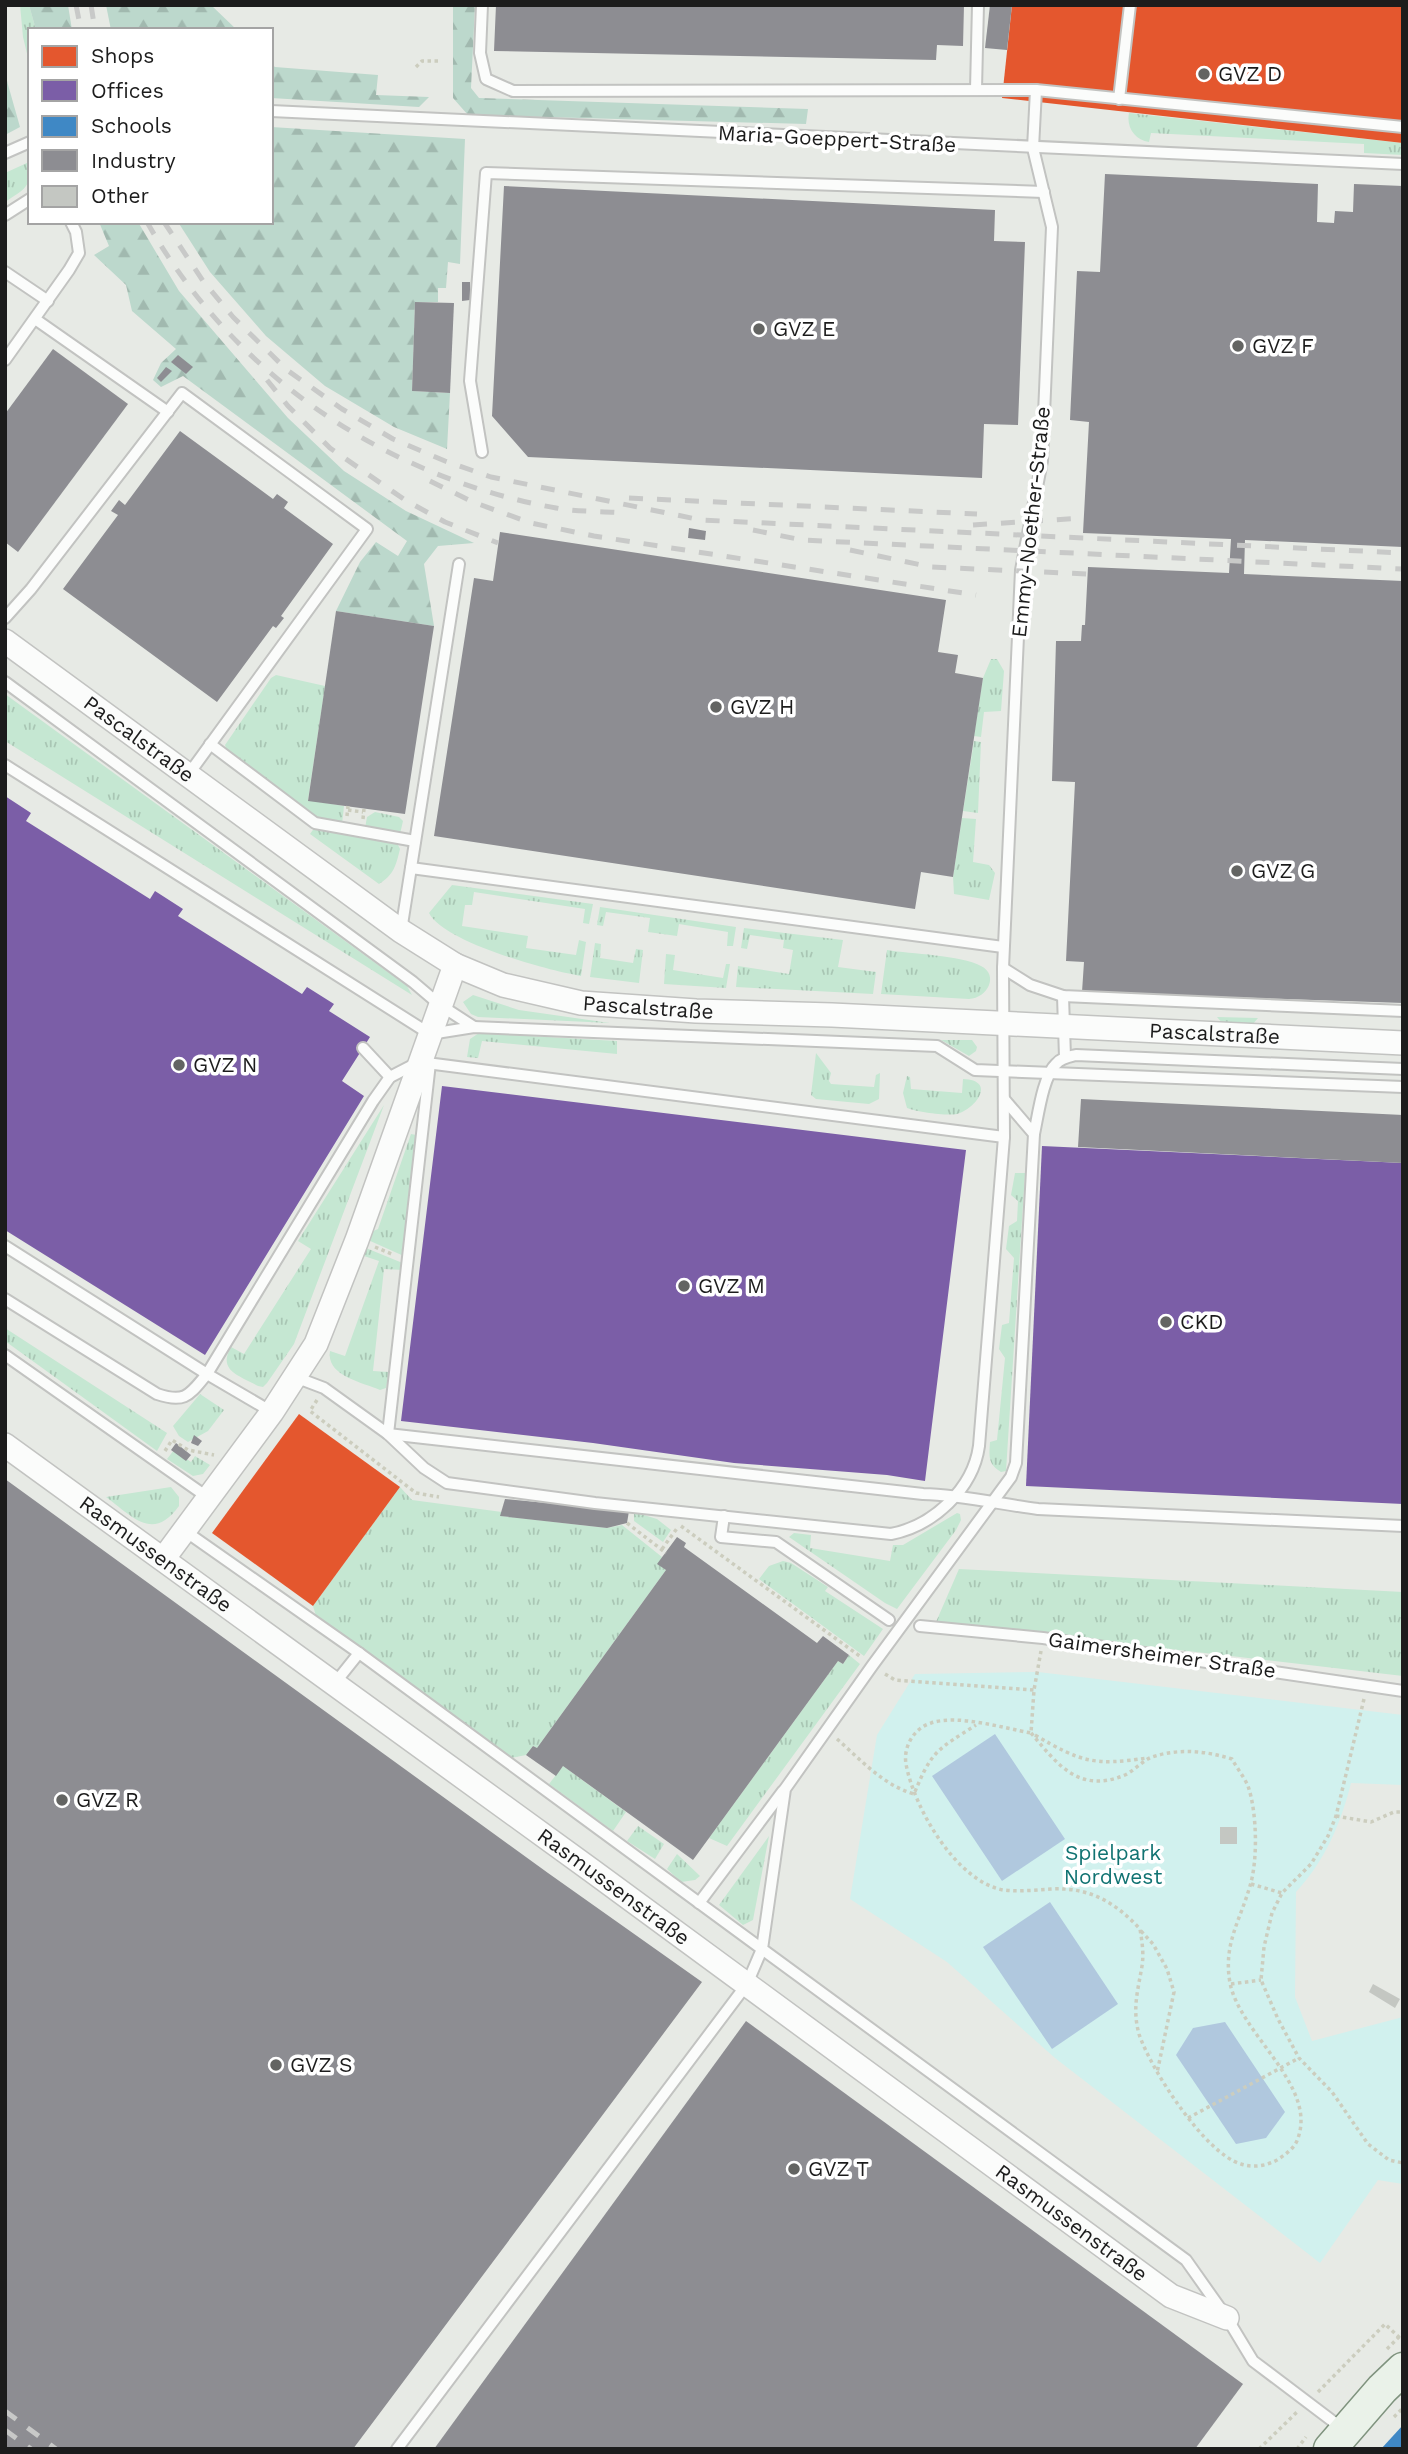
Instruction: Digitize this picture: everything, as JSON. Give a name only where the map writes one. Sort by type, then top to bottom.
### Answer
[{"type":"street","name":"Pascalstraße","points":[[5,641],[401,931],[455,965],[503,985],[581,1003],[685,1011],[1004,1023],[1403,1043]]},
{"type":"street","points":[[164,1558],[272,1412],[316,1344],[425,1062],[430,1034],[455,965]]},
{"type":"street","name":"Rasmussenstraße","points":[[5,1445],[164,1558],[1171,2296],[1227,2318]]},
{"type":"street","points":[[1337,2440],[1403,2369]]},
{"type":"lane","points":[[482,5],[480,54],[486,79],[513,91],[1036,90],[1403,127]]},
{"type":"lane","points":[[976,89],[978,5]]},
{"type":"lane","points":[[1119,99],[1130,5]]},
{"type":"lane","name":"Emmy-Noether-Straße","points":[[958,1495],[976,1462],[979,1446],[1004,1137],[1003,947],[1021,570],[1042,461],[1052,227],[1033,148],[1036,90]]},
{"type":"lane","name":"Maria-Goeppert-Straße","points":[[273,111],[1403,164]]},
{"type":"lane","points":[[5,153],[28,143]]},
{"type":"lane","points":[[482,452],[470,382],[486,173],[1044,192]]},
{"type":"lane","points":[[5,215],[28,201]]},
{"type":"lane","points":[[5,360],[79,253],[72,224]]},
{"type":"lane","points":[[5,272],[48,301]]},
{"type":"lane","points":[[35,319],[168,412]]},
{"type":"lane","points":[[5,618],[32,589],[182,393],[367,529],[188,775]]},
{"type":"lane","points":[[401,931],[459,564]]},
{"type":"lane","points":[[5,682],[413,982],[440,1005],[474,1027]]},
{"type":"lane","points":[[210,744],[315,823],[415,841]]},
{"type":"lane","points":[[5,765],[430,1034],[474,1027],[937,1046],[975,1070],[1403,1087]]},
{"type":"lane","points":[[411,868],[1003,947]]},
{"type":"lane","points":[[1003,968],[1030,985],[1063,996],[1403,1011]]},
{"type":"lane","points":[[1063,996],[1065,1057]]},
{"type":"lane","points":[[363,1048],[390,1077]]},
{"type":"lane","points":[[699,1903],[1011,1478],[1016,1463],[1034,1134],[1049,1073],[1056,1063],[1065,1057],[1076,1055],[1403,1069]]},
{"type":"lane","points":[[388,1434],[425,1062]]},
{"type":"lane","points":[[5,1299],[158,1394],[176,1399],[187,1396],[207,1374],[390,1077],[425,1062],[1004,1137]]},
{"type":"lane","points":[[1004,1098],[1034,1134]]},
{"type":"lane","points":[[5,1246],[272,1412]]},
{"type":"lane","points":[[5,1356],[210,1499]]},
{"type":"lane","points":[[295,1377],[324,1388],[388,1434],[424,1468],[447,1483],[891,1534],[901,1532],[932,1515],[958,1495]]},
{"type":"lane","points":[[388,1434],[909,1493],[958,1495],[1038,1509],[1403,1526]]},
{"type":"lane","points":[[724,1516],[721,1537],[776,1542],[890,1619]]},
{"type":"lane","points":[[776,1542],[779,1522]]},
{"type":"lane","points":[[185,1531],[359,1653],[1186,2260],[1227,2318],[1252,2361],[1308,2402],[1337,2440]]},
{"type":"lane","name":"Gaimersheimer Straße","points":[[920,1626],[1043,1638],[1403,1691]]},
{"type":"lane","points":[[335,1683],[359,1653]]},
{"type":"lane","points":[[397,2449],[747,1984],[762,1949],[785,1789]]},
{"type":"path","points":[[416,67],[422,61],[442,61]]},
{"type":"path","points":[[348,810],[364,813]]},
{"type":"path","points":[[357,1240],[407,1260]]},
{"type":"path","points":[[324,1388],[310,1411],[416,1493],[441,1497]]},
{"type":"path","points":[[157,1462],[172,1440],[188,1450],[219,1457]]},
{"type":"path","points":[[672,1510],[672,1518],[680,1526],[895,1680],[1034,1690]]},
{"type":"path","points":[[627,1523],[664,1551],[680,1526]]},
{"type":"path","points":[[1043,1638],[1034,1690],[1031,1733],[1057,1764],[1078,1779],[1105,1782],[1128,1773],[1149,1758]]},
{"type":"path","points":[[1368,1686],[1336,1816],[1328,1836],[1311,1864],[1282,1893],[1272,1913],[1264,1947],[1261,1980],[1278,2020],[1299,2058],[1332,2092],[1368,2144],[1389,2161],[1403,2163]]},
{"type":"path","points":[[1140,1929],[1142,1966],[1134,2007],[1144,2049],[1157,2074],[1188,2118],[1206,2138],[1239,2164],[1254,2167],[1272,2163],[1287,2153],[1298,2140],[1301,2122],[1298,2102],[1291,2085],[1249,2025],[1236,2001],[1231,1984],[1228,1959],[1232,1932],[1251,1884],[1254,1856],[1254,1818],[1248,1787],[1232,1759],[1210,1752],[1172,1752],[1149,1758],[1095,1762],[1069,1755],[1031,1733],[978,1723],[940,1720],[924,1725],[915,1732],[908,1742],[905,1758],[914,1794],[928,1824],[949,1852],[970,1872],[992,1887],[1020,1892],[1070,1889],[1088,1892],[1107,1900],[1123,1912],[1140,1929],[1153,1944],[1167,1969],[1174,1992],[1157,2074]]},
{"type":"path","points":[[914,1794],[926,1764],[939,1747],[978,1723]]},
{"type":"path","points":[[826,1730],[885,1782],[914,1794]]},
{"type":"path","points":[[1336,1816],[1371,1822],[1394,1812],[1403,1812]]},
{"type":"path","points":[[1251,1884],[1282,1893]]},
{"type":"path","points":[[1231,1984],[1261,1980]]},
{"type":"path","points":[[1188,2118],[1299,2058]]},
{"type":"path","points":[[1259,2449],[1385,2324],[1403,2341]]},
{"type":"green space","points":[[20,5],[29,5],[35,28],[28,28],[28,58]]},
{"type":"green space","points":[[29,5],[68,5],[72,28],[35,28]]},
{"type":"green space","points":[[106,5],[211,5],[235,28],[111,28]]},
{"type":"green space","points":[[453,5],[475,5],[471,88],[479,98],[808,109],[806,124],[468,115],[453,98]]},
{"type":"green space","points":[[273,66],[378,75],[376,95],[429,97],[419,107],[273,98]]},
{"type":"green space","points":[[5,74],[20,127],[5,135]]},
{"type":"green space","points":[[1129,113],[1403,143],[1403,155],[1364,153],[1364,144],[1151,133],[1149,142],[1140,139],[1133,132]]},
{"type":"green space","points":[[273,127],[465,139],[460,264],[448,262],[446,288],[438,288],[438,302],[415,302],[412,391],[450,393],[447,449],[394,427],[325,386],[266,336],[210,272],[179,224],[273,224]]},
{"type":"green space","points":[[28,162],[26,186],[5,202],[5,173]]},
{"type":"green space","points":[[100,224],[139,224],[179,291],[288,418],[344,471],[406,511],[474,543],[438,546],[424,564],[434,626],[336,611],[360,562],[376,542],[398,556],[407,541],[183,376],[161,387],[153,380],[161,363],[176,349],[132,311],[126,285],[94,255],[109,246]]},
{"type":"green space","points":[[991,659],[997,659],[1004,671],[1001,711],[984,712],[981,737],[974,736],[983,678]]},
{"type":"green space","points":[[276,675],[325,686],[308,800],[344,806],[342,824],[321,820],[227,751],[225,745],[271,678]]},
{"type":"green space","points":[[5,694],[407,986],[412,995],[5,741]]},
{"type":"green space","points":[[974,741],[981,742],[978,813],[963,811]]},
{"type":"green space","points":[[375,812],[399,817],[403,821],[400,834],[365,828],[367,817]]},
{"type":"green space","points":[[962,818],[976,819],[973,862],[989,865],[995,873],[989,900],[954,894],[953,877]]},
{"type":"green space","points":[[315,827],[396,841],[400,849],[394,869],[379,884],[310,834]]},
{"type":"green space","points":[[452,885],[593,904],[589,924],[583,923],[585,909],[474,892],[472,905],[465,905],[462,926],[528,936],[526,948],[576,955],[579,940],[586,942],[581,976],[498,954],[438,924],[429,913]]},
{"type":"green space","points":[[600,907],[736,927],[733,946],[727,946],[728,932],[679,924],[677,936],[648,932],[650,918],[606,912],[603,926],[597,925]]},
{"type":"green space","points":[[744,928],[843,940],[838,967],[876,972],[873,994],[736,987],[738,966],[789,974],[793,950],[783,948],[784,940],[750,935],[747,949],[741,948]]},
{"type":"green space","points":[[595,943],[601,944],[600,958],[633,963],[636,949],[643,950],[639,983],[590,977]]},
{"type":"green space","points":[[887,950],[972,962],[986,970],[989,986],[981,995],[969,999],[881,994]]},
{"type":"green space","points":[[666,954],[675,955],[673,970],[723,978],[726,964],[730,964],[726,988],[664,984]]},
{"type":"green space","points":[[473,995],[519,1010],[610,1023],[478,1017],[471,1014],[463,1002]]},
{"type":"green space","points":[[1217,1017],[1258,1018],[1252,1025],[1223,1024]]},
{"type":"green space","points":[[479,1033],[617,1041],[617,1054],[482,1041],[478,1058],[467,1057],[470,1039]]},
{"type":"green space","points":[[941,1040],[972,1040],[977,1047],[976,1051],[969,1056]]},
{"type":"green space","points":[[816,1053],[831,1073],[831,1084],[874,1087],[876,1075],[880,1073],[879,1099],[869,1104],[816,1099],[811,1095]]},
{"type":"green space","points":[[907,1076],[910,1077],[911,1089],[962,1093],[963,1079],[973,1081],[979,1084],[980,1095],[971,1107],[957,1114],[939,1114],[907,1108],[903,1093]]},
{"type":"green space","points":[[384,1105],[294,1344],[267,1383],[263,1387],[258,1386],[232,1372],[227,1355],[231,1347],[244,1354],[311,1249],[298,1241]]},
{"type":"green space","points":[[411,1134],[416,1135],[404,1238],[407,1243],[406,1257],[368,1240],[371,1232],[378,1229]]},
{"type":"green space","points":[[1015,1173],[1025,1173],[1006,1471],[1001,1472],[992,1463],[990,1442],[997,1440],[1005,1358],[999,1349],[1002,1325],[1009,1323],[1014,1258],[1006,1249],[1009,1226],[1017,1221],[1018,1201],[1011,1195]]},
{"type":"green space","points":[[366,1248],[405,1264],[403,1270],[384,1269],[373,1371],[389,1372],[386,1388],[380,1390],[347,1377],[334,1367],[330,1360],[330,1351],[345,1356],[379,1261],[364,1256]]},
{"type":"green space","points":[[5,1328],[167,1433],[157,1451],[5,1341]]},
{"type":"green space","points":[[200,1394],[224,1410],[208,1431],[188,1442],[179,1436],[173,1426]]},
{"type":"green space","points":[[174,1450],[191,1462],[195,1456],[210,1465],[203,1474],[193,1476],[167,1459]]},
{"type":"green space","points":[[171,1487],[179,1497],[179,1506],[170,1517],[160,1523],[152,1524],[134,1518],[106,1497]]},
{"type":"green space","points":[[400,1487],[412,1500],[502,1512],[501,1516],[607,1528],[622,1525],[662,1557],[658,1564],[666,1570],[537,1748],[533,1746],[526,1755],[511,1758],[316,1616],[313,1606]]},
{"type":"green space","points":[[634,1512],[657,1519],[671,1530],[663,1542],[634,1521]]},
{"type":"green space","points":[[957,1513],[960,1514],[961,1520],[956,1530],[897,1609],[789,1537],[794,1533],[811,1535],[810,1548],[890,1561],[893,1545],[903,1545]]},
{"type":"green space","points":[[783,1561],[791,1563],[828,1587],[825,1591],[883,1629],[864,1656],[759,1579],[769,1566]]},
{"type":"green space","points":[[959,1569],[1403,1592],[1403,1676],[936,1622]]},
{"type":"green space","points":[[849,1655],[860,1664],[727,1846],[709,1838],[838,1661],[843,1664]]},
{"type":"green space","name":"Spielpark Nordwest","points":[[1038,1672],[1403,1715],[1403,1785],[1351,1783],[1331,1841],[1296,1892],[1295,1997],[1312,2041],[1403,2017],[1403,2184],[1378,2180],[1320,2263],[1055,2058],[947,1962],[850,1899],[877,1735],[915,1674]]},
{"type":"green space","points":[[563,1766],[626,1812],[613,1831],[549,1784]]},
{"type":"green space","points":[[638,1826],[664,1844],[655,1859],[627,1841]]},
{"type":"green space","points":[[769,1836],[753,1920],[743,1925],[719,1905]]},
{"type":"green space","points":[[677,1854],[700,1876],[695,1880],[681,1882],[667,1869]]},
{"type":"shaded area","points":[[995,1734],[1065,1839],[1002,1881],[932,1776]]},
{"type":"shaded area","points":[[1050,1902],[1118,2004],[1052,2049],[983,1947]]},
{"type":"shaded area","points":[[1225,2022],[1285,2112],[1266,2138],[1236,2144],[1176,2055],[1193,2028]]},
{"type":"building: Shops","name":"GVZ D","points":[[1012,5],[1403,5],[1403,143],[1002,98]]},
{"type":"building: Shops","points":[[299,1414],[400,1487],[313,1606],[212,1533]]},
{"type":"building: Offices","name":"GVZ N","points":[[5,796],[31,813],[26,821],[150,899],[155,891],[183,909],[178,916],[302,994],[307,987],[334,1004],[329,1011],[370,1037],[342,1081],[364,1096],[205,1355],[5,1230]]},
{"type":"building: Offices","name":"GVZ M","points":[[442,1086],[966,1150],[925,1481],[887,1475],[734,1463],[593,1443],[401,1421]]},
{"type":"building: Offices","name":"CKD","points":[[1042,1146],[1403,1163],[1403,1504],[1026,1486]]},
{"type":"building: Schools","points":[[1403,2425],[1403,2449],[1381,2449]]},
{"type":"building: Industry","points":[[496,5],[964,5],[963,46],[937,45],[936,60],[494,51]]},
{"type":"building: Industry","points":[[990,5],[1012,5],[1007,50],[985,48]]},
{"type":"building: Industry","points":[[1105,174],[1318,184],[1317,222],[1334,223],[1335,211],[1353,212],[1354,184],[1403,186],[1403,547],[1245,540],[1244,574],[1403,581],[1403,1003],[1082,992],[1084,962],[1066,961],[1075,782],[1052,781],[1056,641],[1081,641],[1082,625],[1085,625],[1088,567],[1229,573],[1231,539],[1083,533],[1089,422],[1070,420],[1077,271],[1100,272]]},
{"type":"building: Industry","name":"GVZ E","points":[[504,186],[995,210],[994,241],[1025,242],[1018,425],[984,424],[982,478],[528,457],[492,416]]},
{"type":"building: Industry","points":[[462,282],[470,282],[470,300],[462,301]]},
{"type":"building: Industry","points":[[415,302],[454,303],[450,393],[412,391]]},
{"type":"building: Industry","points":[[53,349],[128,404],[18,552],[5,542],[5,414]]},
{"type":"building: Industry","points":[[178,355],[193,367],[186,374],[171,362]]},
{"type":"building: Industry","points":[[166,367],[172,371],[161,382],[157,378]]},
{"type":"building: Industry","points":[[180,431],[273,499],[277,494],[288,502],[284,508],[333,544],[281,616],[284,618],[276,628],[273,626],[217,702],[63,589],[118,515],[111,511],[119,500],[125,505]]},
{"type":"building: Industry","points":[[689,528],[706,531],[705,540],[688,538]]},
{"type":"building: Industry","name":"GVZ H","points":[[500,532],[946,600],[938,652],[958,655],[955,673],[983,678],[953,877],[921,872],[915,909],[434,836],[474,578],[493,581]]},
{"type":"building: Industry","points":[[336,611],[434,626],[405,814],[308,801]]},
{"type":"building: Industry","points":[[1081,1099],[1403,1115],[1403,1163],[1078,1147]]},
{"type":"building: Industry","points":[[194,1435],[202,1441],[198,1446],[191,1443]]},
{"type":"building: Industry","points":[[176,1443],[191,1455],[186,1461],[171,1450]]},
{"type":"building: Industry","points":[[5,1479],[702,1982],[353,2449],[5,2449]]},
{"type":"building: Industry","points":[[505,1499],[629,1511],[627,1523],[607,1528],[500,1516]]},
{"type":"building: Industry","points":[[677,1537],[686,1543],[684,1547],[817,1643],[823,1636],[849,1655],[843,1664],[838,1661],[693,1860],[563,1766],[556,1776],[526,1755],[533,1746],[537,1748],[666,1570],[657,1564]]},
{"type":"building: Industry","name":"GVZ T","points":[[746,2021],[1243,2384],[1195,2449],[434,2449]]},
{"type":"building: Other","points":[[1220,1827],[1237,1827],[1237,1844],[1220,1844]]},
{"type":"building: Other","points":[[1373,1984],[1400,1999],[1395,2008],[1369,1992]]},
{"type":"railway","points":[[76,5],[81,28]]},
{"type":"railway","points":[[91,5],[95,28]]},
{"type":"railway","points":[[148,224],[182,277],[223,327],[269,372],[319,411],[374,444],[432,472],[493,493],[556,508],[625,513]]},
{"type":"railway","points":[[165,224],[203,281],[233,317],[287,370],[342,409],[393,439],[491,477],[701,520],[1403,553]]},
{"type":"railway","points":[[267,380],[288,406],[330,448],[405,500],[445,522],[498,543]]},
{"type":"railway","points":[[430,481],[473,502],[531,523],[594,536],[976,595]]},
{"type":"railway","points":[[629,498],[977,514]]},
{"type":"railway","points":[[973,525],[1084,518]]},
{"type":"railway","points":[[753,530],[802,540],[1403,569]]},
{"type":"railway","points":[[850,550],[931,567],[1088,574]]},
{"type":"railway","points":[[5,2411],[56,2449]]},
{"type":"railway","points":[[5,2430],[31,2449]]},
{"type":"place","name":"GVZ D","points":[[1204,74]]},
{"type":"place","name":"GVZ E","points":[[759,329]]},
{"type":"place","name":"GVZ F","points":[[1238,346]]},
{"type":"place","name":"GVZ H","points":[[716,707]]},
{"type":"place","name":"GVZ G","points":[[1237,871]]},
{"type":"place","name":"GVZ N","points":[[179,1065]]},
{"type":"place","name":"GVZ M","points":[[684,1286]]},
{"type":"place","name":"CKD","points":[[1166,1322]]},
{"type":"place","name":"GVZ R","points":[[62,1800]]},
{"type":"place","name":"GVZ S","points":[[276,2065]]},
{"type":"place","name":"GVZ T","points":[[794,2169]]}]
